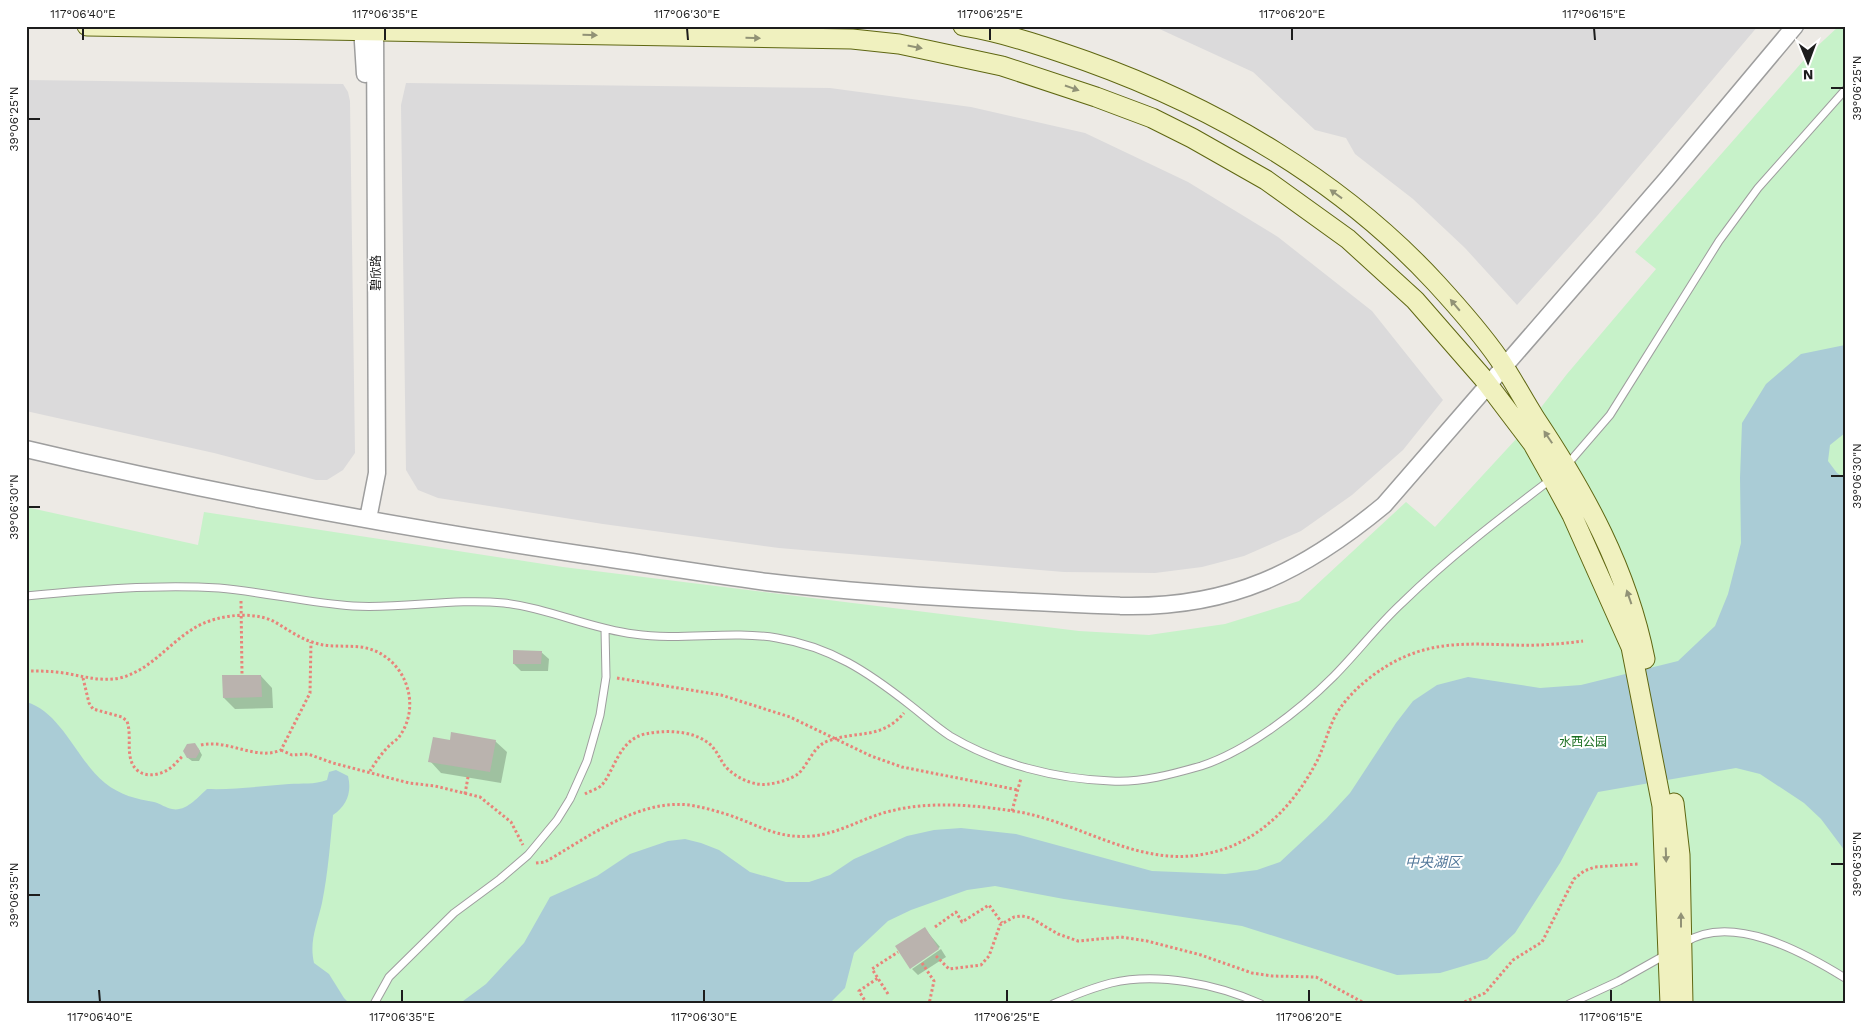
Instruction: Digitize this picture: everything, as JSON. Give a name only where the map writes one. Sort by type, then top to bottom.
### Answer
[{"type":"main road","points":[[87,26],[369,29],[852,39],[899,44],[1002,66],[1053,81],[1152,118],[1266,180],[1348,239],[1415,300],[1486,382],[1533,444],[1572,515],[1636,646]]},
{"type":"main road","points":[[963,26],[1012,37],[1125,75],[1203,110],[1252,137],[1341,197],[1396,243],[1436,283],[1502,363],[1567,465],[1608,542],[1632,603],[1636,646],[1668,804],[1674,949],[1670,1004]]},
{"type":"main road","points":[[1674,949],[1683,1004]]},
{"type":"street","points":[[26,449],[159,480],[365,515],[714,567],[836,582],[1148,599],[1184,595],[1223,587],[1254,577],[1288,562],[1343,527],[1388,487],[1486,382],[1729,88],[1783,26]]},
{"type":"street","points":[[1502,363],[1666,180],[1795,26]]},
{"type":"street","name":"碧欣路","points":[[365,515],[368,472],[366,97],[369,29]]},
{"type":"street","points":[[26,440],[365,515]]},
{"type":"lane","points":[[26,596],[137,588],[222,588],[240,592],[357,606],[446,602],[501,603],[533,607],[605,629],[659,636],[735,634],[787,640],[814,647],[843,658],[873,677],[949,735],[990,756],[1025,767],[1076,778],[1114,782],[1153,777],[1207,764],[1253,741],[1330,680],[1400,605],[1470,542],[1567,465],[1610,414],[1724,234],[1764,181],[1845,90]]},
{"type":"lane","points":[[374,1004],[389,976],[454,912],[500,879],[528,855],[557,820],[570,799],[587,761],[600,715],[606,677],[605,629]]},
{"type":"lane","points":[[1569,1004],[1619,981],[1697,934],[1711,932],[1734,932],[1786,945],[1845,978]]},
{"type":"lane","points":[[1053,1004],[1080,992],[1112,983],[1150,980],[1186,982],[1261,1004]]},
{"type":"path","points":[[240,592],[242,675]]},
{"type":"path","points":[[26,671],[49,671],[100,680],[120,678],[137,672],[160,656],[184,633],[216,618],[256,616],[273,621],[311,642],[328,646],[362,647],[394,664],[402,672],[408,685],[410,712],[399,738],[390,744],[370,771]]},
{"type":"path","points":[[200,745],[211,743],[225,744],[271,754],[280,750],[310,694],[311,642]]},
{"type":"path","points":[[606,677],[637,680],[722,695],[790,717],[871,756],[902,767],[1018,790]]},
{"type":"path","points":[[83,678],[88,703],[93,709],[122,717],[127,722],[130,757],[132,764],[138,772],[150,775],[162,773],[170,769],[183,756]]},
{"type":"path","points":[[570,799],[601,785],[618,755],[643,734],[669,731],[692,734],[707,742],[718,752],[726,766],[738,776],[750,782],[768,785],[798,774],[814,752],[826,742],[847,735],[868,735],[891,726],[904,714],[908,703]]},
{"type":"path","points":[[280,750],[292,755],[308,754],[321,760],[480,798],[511,822],[528,855]]},
{"type":"path","points":[[1012,811],[1025,767]]},
{"type":"path","points":[[465,794],[468,777]]},
{"type":"path","points":[[1460,1004],[1485,993],[1513,960],[1542,942],[1574,879],[1584,871],[1595,867],[1638,864]]},
{"type":"path","points":[[935,927],[956,912],[962,922],[989,905],[1002,923]]},
{"type":"path","points":[[936,956],[949,969],[981,965],[990,956],[996,930],[1002,923],[1014,917],[1022,916],[1031,918],[1070,939],[1085,941],[1121,937],[1201,954],[1252,973],[1272,976],[1316,977],[1366,1004]]},
{"type":"path","points":[[888,994],[872,969],[898,952]]},
{"type":"path","points":[[922,963],[934,981],[929,1004]]},
{"type":"path","points":[[867,1004],[859,991],[878,978]]},
{"type":"shaded area","points":[[1153,26],[1758,26],[1597,216],[1517,305],[1465,248],[1413,199],[1355,154],[1346,138],[1315,130],[1253,72]]},
{"type":"shaded area","points":[[26,80],[343,84],[348,92],[350,101],[355,453],[343,470],[327,480],[316,480],[214,453],[26,411]]},
{"type":"shaded area","points":[[406,83],[830,88],[971,107],[1085,133],[1188,182],[1278,237],[1372,311],[1443,400],[1403,450],[1352,495],[1301,531],[1244,556],[1202,567],[1155,573],[1064,572],[779,548],[603,524],[438,498],[418,490],[406,470],[401,105]]},
{"type":"green space","name":"水西公园","points":[[1839,26],[1845,26],[1845,1004],[26,1004],[26,507],[198,545],[204,512],[563,567],[1079,631],[1149,635],[1225,624],[1299,601],[1406,502],[1435,527],[1518,437],[1567,374],[1656,269],[1635,252],[1811,52]]},
{"type":"water","name":"中央湖区","points":[[1845,345],[1845,433],[1830,445],[1828,461],[1837,473],[1845,478],[1845,851],[1821,819],[1804,803],[1760,774],[1736,768],[1598,792],[1560,863],[1515,933],[1487,959],[1440,973],[1397,975],[1242,926],[1064,899],[995,886],[967,890],[911,910],[888,921],[854,953],[845,988],[829,1004],[459,1004],[486,984],[524,943],[550,897],[597,876],[630,854],[668,841],[685,839],[701,843],[719,850],[750,872],[786,882],[809,882],[830,875],[854,859],[907,836],[934,830],[961,828],[1016,834],[1152,871],[1225,874],[1257,870],[1280,862],[1326,819],[1350,793],[1396,723],[1413,701],[1437,685],[1468,677],[1540,688],[1581,685],[1678,661],[1715,626],[1728,594],[1741,543],[1740,478],[1742,423],[1766,384],[1801,354]]},
{"type":"water","points":[[26,702],[38,707],[59,726],[86,763],[105,783],[116,791],[128,796],[170,808],[177,809],[187,806],[207,789],[317,783],[327,780],[329,772],[336,770],[348,776],[349,793],[345,803],[333,815],[326,881],[312,947],[314,963],[329,974],[350,1004],[26,1004]]},
{"type":"building","points":[[513,650],[542,651],[541,664],[513,664]]},
{"type":"building","points":[[222,675],[261,675],[262,697],[223,698]]},
{"type":"building","points":[[451,732],[496,740],[490,772],[428,762],[433,737],[450,740]]},
{"type":"building","points":[[195,743],[200,751],[196,758],[187,758],[183,751],[187,744]]},
{"type":"building","points":[[925,927],[939,949],[910,969],[895,946]]}]
